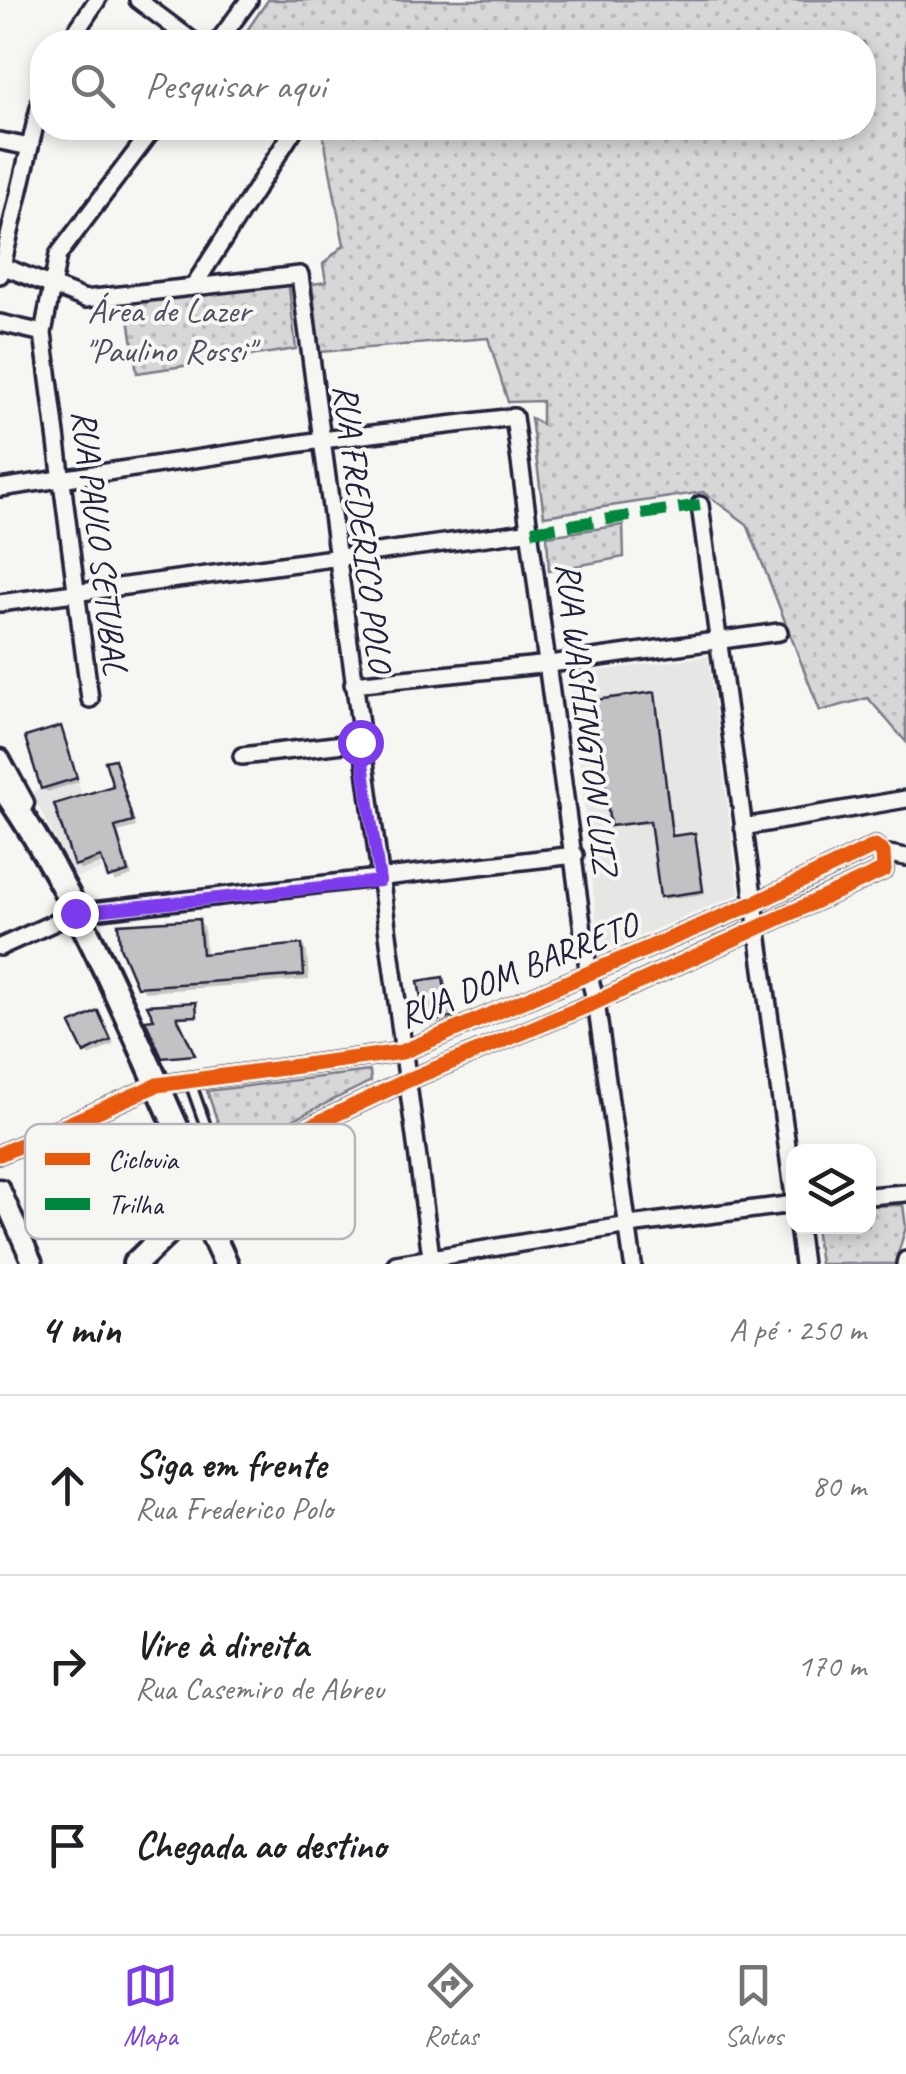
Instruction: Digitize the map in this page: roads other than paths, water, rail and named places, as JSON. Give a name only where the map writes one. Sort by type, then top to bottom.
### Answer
[{"type":"main road","points":[[0,784],[33,832],[167,1124]]},
{"type":"main road","points":[[0,806],[69,916]]},
{"type":"main road","points":[[135,1264],[159,1239]]},
{"type":"main road","points":[[217,1239],[226,1264]]},
{"type":"street","points":[[77,30],[97,0]]},
{"type":"street","points":[[138,0],[178,30]]},
{"type":"street","points":[[227,30],[249,0]]},
{"type":"street","points":[[32,140],[1,271],[85,299],[193,286],[287,140]]},
{"type":"street","name":"RUA PAULO SETUBAL","points":[[90,699],[43,333],[48,287],[58,255],[145,140]]},
{"type":"street","points":[[0,141],[30,147]]},
{"type":"street","name":"RUA FREDERICO POLO","points":[[193,286],[300,275],[432,1261]]},
{"type":"street","points":[[0,323],[43,333]]},
{"type":"street","name":"RUA WASHINGTON LUIZ","points":[[322,440],[514,418],[576,856],[589,976],[634,1264]]},
{"type":"street","points":[[0,488],[322,440]]},
{"type":"street","points":[[700,505],[787,1144]]},
{"type":"street","points":[[0,602],[532,531]]},
{"type":"street","points":[[353,684],[550,664],[779,632]]},
{"type":"street","points":[[242,756],[360,742]]},
{"type":"street","points":[[0,759],[30,814],[33,832]]},
{"type":"street","points":[[744,827],[906,799]]},
{"type":"street","points":[[315,1124],[406,1080],[596,1002],[758,924],[884,870],[879,849],[906,857]]},
{"type":"street","name":"RUA DOM BARRETO","points":[[68,1124],[150,1088],[188,1079],[402,1052],[589,976],[879,849]]},
{"type":"street","points":[[0,947],[69,916],[576,856]]},
{"type":"street","name":"RUA DOM BARRETO","points":[[0,1154],[25,1143]]},
{"type":"street","points":[[0,1189],[33,1264]]},
{"type":"street","points":[[876,1195],[906,1192]]},
{"type":"street","points":[[396,1264],[786,1202]]},
{"type":"street","points":[[799,1234],[803,1264]]},
{"type":"lane","points":[[188,1079],[204,1124]]},
{"type":"park label","name":"Área de Lazer \"Paulino Rossi\"","points":[[169,330]]}]
